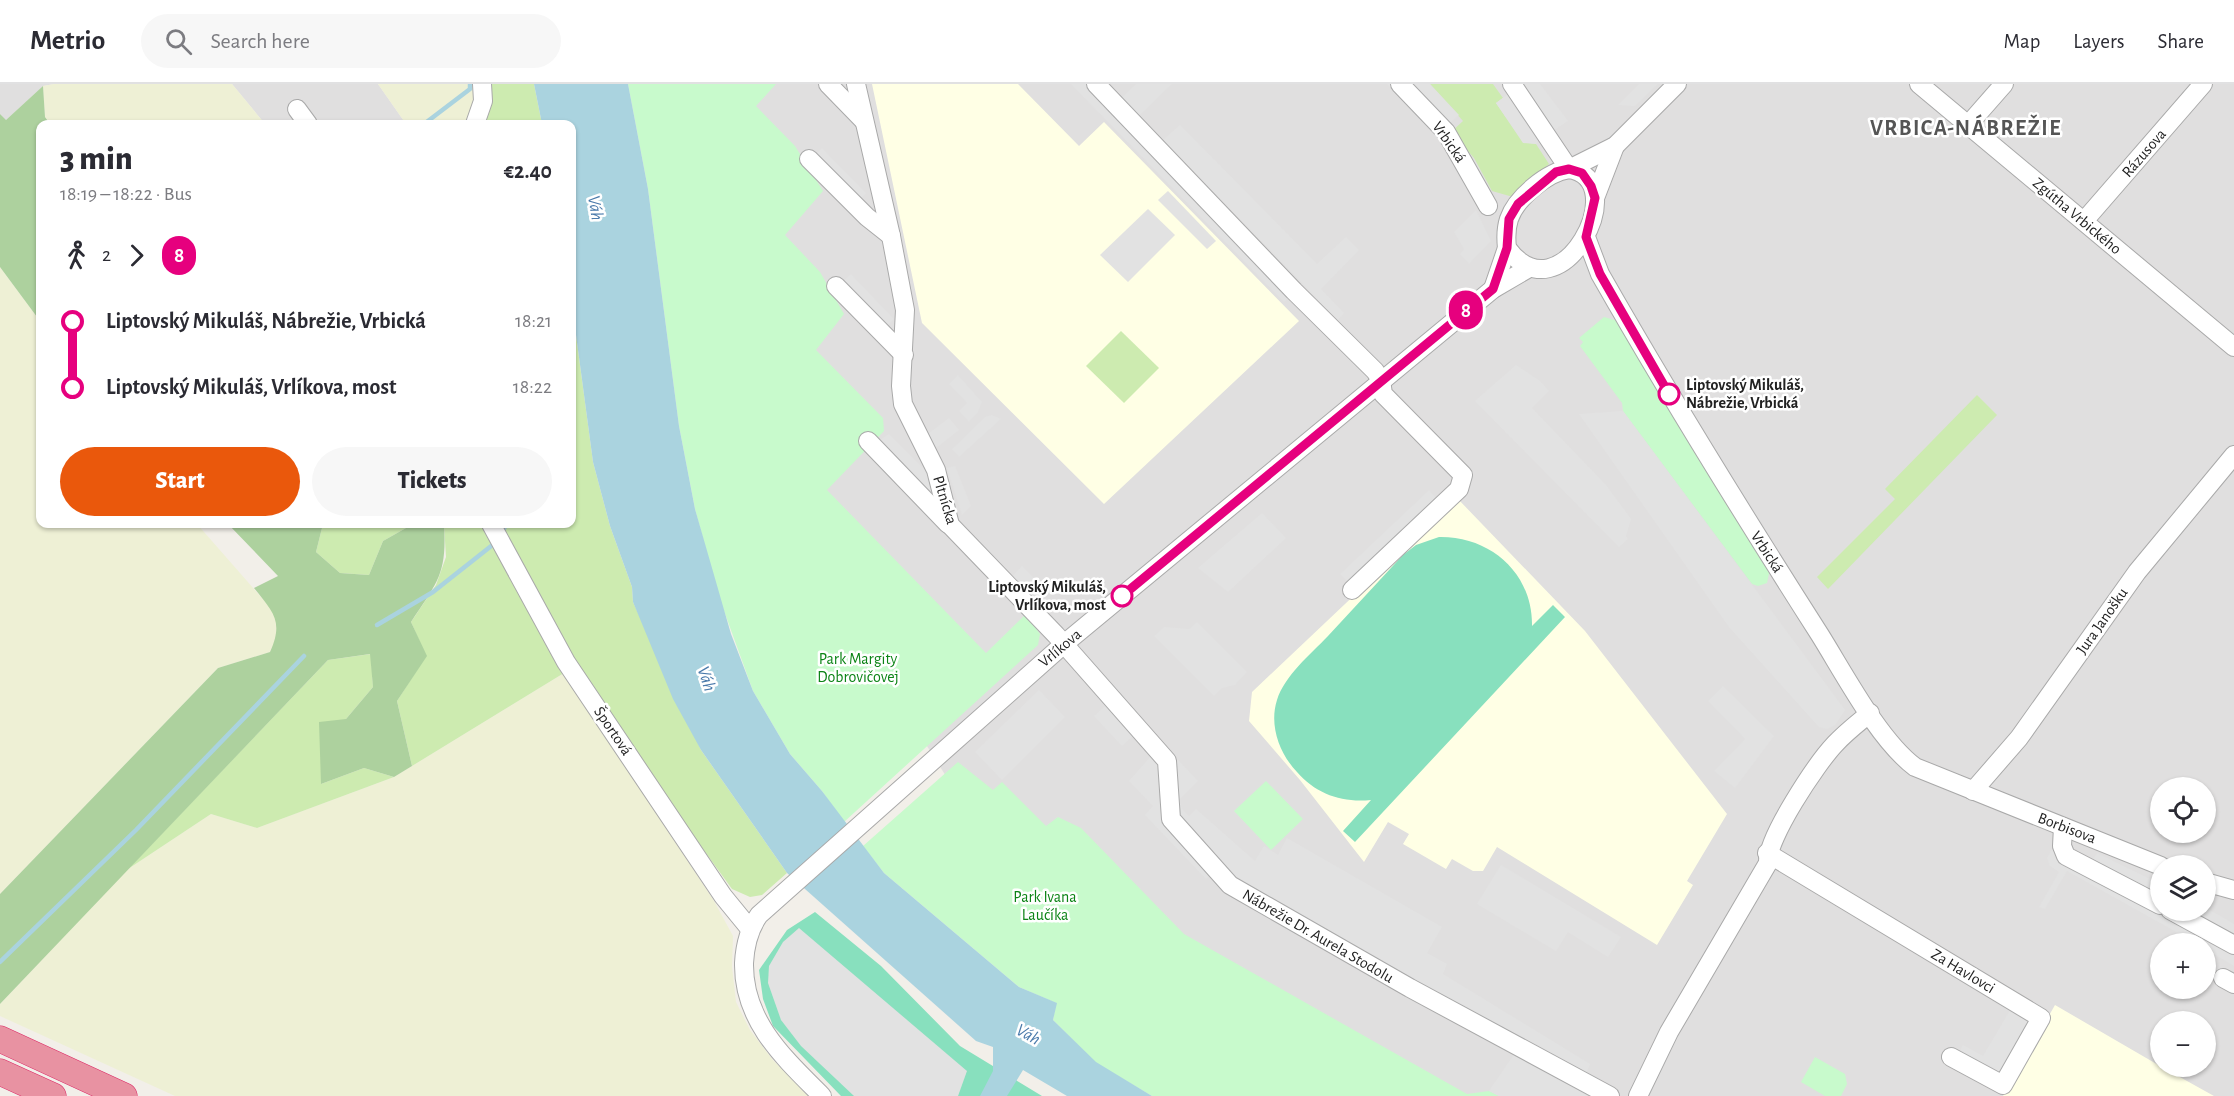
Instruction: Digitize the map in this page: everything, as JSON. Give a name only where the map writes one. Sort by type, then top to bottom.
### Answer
[{"type":"highway","points":[[0,1039],[124,1096]]},
{"type":"highway","points":[[0,1072],[53,1096]]},
{"type":"street","points":[[476,120],[483,101],[482,84]]},
{"type":"street","points":[[828,84],[864,121]]},
{"type":"street","name":"Pltnícka","points":[[856,84],[891,236],[905,310],[901,386],[903,404],[936,470],[950,525],[1064,644]]},
{"type":"street","points":[[1096,84],[1381,380],[1383,394],[1458,470],[1463,481],[1458,489],[1352,590]]},
{"type":"street","name":"Vrbická","points":[[1400,84],[1446,132],[1506,243]]},
{"type":"street","points":[[1512,84],[1569,169],[1582,173],[1587,178],[1595,198]]},
{"type":"street","points":[[1493,289],[1506,243],[1509,219],[1518,204],[1548,177],[1615,146],[1677,84]]},
{"type":"street","name":"Zgútha Vrbického","points":[[1919,84],[2234,347]]},
{"type":"street","points":[[1968,125],[2004,84]]},
{"type":"street","name":"Rázusova","points":[[2084,221],[2203,84]]},
{"type":"street","points":[[297,109],[305,120]]},
{"type":"street","points":[[1506,243],[1515,260],[1529,268],[1549,266],[1566,260],[1586,237],[1595,198],[1615,146]]},
{"type":"street","points":[[809,159],[867,217],[891,236]]},
{"type":"street","points":[[1488,206],[1503,207],[1518,204]]},
{"type":"street","name":"Vrbická","points":[[1586,237],[1600,274],[1734,502],[1870,713],[1902,758],[1915,767],[1973,791]]},
{"type":"street","points":[[1566,260],[1600,274]]},
{"type":"street","name":"Vrlíkova","points":[[750,929],[759,915],[780,895],[1064,644],[1493,289],[1529,268]]},
{"type":"street","points":[[836,286],[904,355]]},
{"type":"street","points":[[868,441],[950,525]]},
{"type":"street","name":"Jura Janošku","points":[[1973,791],[2019,738],[2138,572],[2234,455]]},
{"type":"street","name":"Športová","points":[[493,528],[566,662],[723,896],[750,929]]},
{"type":"street","name":"Nábrežie Dr. Aurela Stodolu","points":[[1064,644],[1070,654],[1167,760],[1171,819],[1230,885],[1410,988],[1610,1096]]},
{"type":"street","points":[[1638,1096],[1669,1032],[1768,863],[1767,853],[1786,814],[1833,746],[1870,713]]},
{"type":"street","name":"Borbisova","points":[[1973,791],[2150,862]]},
{"type":"street","points":[[2063,827],[2062,846],[2066,856],[2150,900]]},
{"type":"street","name":"Za Havlovci","points":[[1767,853],[2041,1018],[2003,1085],[1951,1057]]},
{"type":"street","points":[[2216,885],[2234,890]]},
{"type":"street","points":[[2190,921],[2234,945]]},
{"type":"street","points":[[750,929],[744,971],[751,1008],[780,1053],[822,1096]]},
{"type":"shaded area","points":[[0,84],[54,84],[43,86],[5,121],[0,114]]},
{"type":"shaded area","points":[[54,84],[232,84],[262,120],[47,120],[43,86]]},
{"type":"shaded area","points":[[232,84],[378,84],[403,120],[262,120]]},
{"type":"shaded area","points":[[378,84],[476,84],[477,97],[470,120],[403,120]]},
{"type":"shaded area","points":[[716,84],[2234,84],[2234,1096],[1338,1096],[966,808],[864,646]]},
{"type":"shaded area","points":[[872,84],[1018,84],[1079,146],[1104,122],[1299,321],[1104,504],[922,323]]},
{"type":"shaded area","points":[[1071,84],[1089,84],[1291,296],[1284,302]]},
{"type":"shaded area","points":[[1136,84],[1172,84],[1139,116],[1121,98]]},
{"type":"shaded area","points":[[1387,84],[1430,84],[1459,115],[1438,135]]},
{"type":"shaded area","points":[[1522,84],[1540,84],[1568,121],[1554,130]]},
{"type":"shaded area","points":[[1639,84],[1658,84],[1635,106],[1618,105]]},
{"type":"shaded area","points":[[1508,94],[1540,138],[1536,144],[1523,143],[1496,103]]},
{"type":"shaded area","points":[[1180,125],[1317,264],[1346,237],[1359,250],[1321,289],[1344,313],[1338,320],[1163,140]]},
{"type":"shaded area","points":[[822,148],[866,193],[860,200],[815,155]]},
{"type":"shaded area","points":[[1168,191],[1216,241],[1207,249],[1158,200]]},
{"type":"shaded area","points":[[1148,209],[1175,235],[1128,282],[1100,255]]},
{"type":"shaded area","points":[[1476,210],[1491,241],[1469,264],[1460,254],[1464,249],[1454,232]]},
{"type":"shaded area","points":[[0,267],[36,316],[36,528],[201,528],[276,614],[278,636],[270,652],[218,668],[0,894]]},
{"type":"shaded area","points":[[851,274],[894,319],[887,326],[843,281]]},
{"type":"shaded area","points":[[1516,365],[1540,381],[1549,391],[1532,408],[1606,485],[1631,519],[1626,536],[1628,539],[1619,547],[1475,401]]},
{"type":"shaded area","points":[[958,375],[982,402],[978,412],[969,422],[959,411],[967,403],[949,384]]},
{"type":"shaded area","points":[[1623,411],[1845,710],[1835,725],[1827,729],[1819,727],[1729,627],[1579,414]]},
{"type":"shaded area","points":[[992,415],[1001,419],[959,457],[952,449],[985,417]]},
{"type":"shaded area","points":[[949,418],[959,430],[936,448],[928,434]]},
{"type":"shaded area","points":[[889,434],[930,475],[934,486],[924,496],[873,444]]},
{"type":"shaded area","points":[[955,466],[971,506],[962,515],[947,468]]},
{"type":"shaded area","points":[[1429,490],[1441,503],[1353,587],[1340,574]]},
{"type":"shaded area","points":[[1457,498],[1585,631],[1727,814],[1687,881],[1693,885],[1657,945],[1497,847],[1483,871],[1473,871],[1452,859],[1446,869],[1403,844],[1409,834],[1388,822],[1364,862],[1300,780],[1249,721],[1252,692]]},
{"type":"shaded area","points":[[1262,513],[1286,538],[1228,592],[1198,568]]},
{"type":"shaded area","points":[[1022,566],[1035,579],[1032,584],[1053,605],[1043,615],[1009,580]]},
{"type":"shaded area","points":[[1197,622],[1247,672],[1235,685],[1222,688],[1214,696],[1154,636],[1164,627],[1189,629]]},
{"type":"shaded area","points":[[564,673],[714,901],[733,936],[732,967],[736,1002],[750,1030],[772,1059],[808,1096],[175,1096],[0,1016],[0,1004],[128,869],[211,814],[257,828],[394,777]]},
{"type":"shaded area","points":[[1723,686],[1774,736],[1735,788],[1714,771],[1745,739],[1708,701]]},
{"type":"shaded area","points":[[1039,690],[1065,717],[1002,780],[975,752]]},
{"type":"shaded area","points":[[1117,696],[1198,781],[1179,800],[1182,809],[1189,816],[1196,809],[1255,861],[1264,846],[1278,855],[1287,838],[1442,927],[1427,953],[1447,964],[1443,974],[1590,1064],[1583,1081],[1212,873],[1206,879],[1145,815],[1153,806],[1129,781],[1153,754],[1135,734],[1122,746],[1094,716]]},
{"type":"shaded area","points":[[2054,845],[2091,862],[2097,853],[2150,879],[2150,917],[2067,871],[2045,909],[2039,907],[2059,872],[2050,866],[2047,858]]},
{"type":"shaded area","points":[[1501,865],[1621,937],[1608,957],[1568,932],[1556,951],[1477,904]]},
{"type":"shaded area","points":[[2216,913],[2234,924],[2234,966],[2216,955],[2216,933],[2178,933],[2157,921],[2216,921]]},
{"type":"shaded area","points":[[799,928],[967,1071],[958,1096],[854,1096],[801,1046],[781,1020],[768,983],[769,966],[783,942]]},
{"type":"shaded area","points":[[2015,1002],[2047,1020],[2005,1094],[1953,1064],[1963,1045],[1983,1056]]},
{"type":"shaded area","points":[[2055,1005],[2150,1060],[2150,1077],[2180,1077],[2214,1096],[2003,1096]]},
{"type":"shaded area","points":[[1517,1050],[1601,1096],[1499,1096],[1489,1091]]},
{"type":"green space","points":[[476,84],[534,84],[541,120],[470,120]]},
{"type":"green space","name":"Park Margity Dobrovičovej","points":[[628,84],[776,84],[756,106],[795,146],[823,191],[785,235],[820,272],[844,314],[816,350],[883,418],[884,431],[827,490],[986,653],[1026,614],[1040,634],[1038,645],[844,822],[822,791],[790,754],[753,691],[719,597],[695,509],[679,426],[648,189]]},
{"type":"green space","points":[[1430,84],[1493,84],[1503,98],[1496,103],[1523,142],[1536,144],[1549,164],[1513,197],[1492,191],[1474,158],[1451,132],[1463,121]]},
{"type":"green space","points":[[43,86],[47,120],[36,120],[36,316],[0,267],[0,114],[6,120]]},
{"type":"green space","points":[[1604,317],[1618,321],[1770,569],[1767,583],[1758,586],[1752,584],[1623,411],[1622,403],[1580,346],[1583,342],[1579,338]]},
{"type":"green space","points":[[1121,331],[1159,368],[1124,403],[1086,366]]},
{"type":"green space","points":[[576,335],[593,462],[610,526],[632,587],[633,602],[701,750],[787,873],[762,895],[750,897],[732,889],[665,797],[575,664],[502,528],[576,528]]},
{"type":"green space","points":[[1977,395],[1997,415],[1828,589],[1817,577],[1895,499],[1885,489]]},
{"type":"green space","points":[[232,528],[322,528],[316,552],[340,573],[369,575],[383,541],[406,528],[444,528],[444,555],[439,576],[411,622],[427,656],[397,701],[412,766],[394,777],[364,768],[321,784],[319,722],[346,719],[373,687],[370,654],[328,660],[0,1004],[0,894],[218,668],[270,652],[276,624],[271,611],[254,588],[278,576]]},
{"type":"green space","points":[[322,528],[406,528],[383,541],[369,575],[340,573],[316,552]]},
{"type":"green space","points":[[444,528],[488,528],[564,673],[412,766],[397,701],[426,656],[411,622],[436,585],[446,557]]},
{"type":"green space","points":[[1439,537],[1458,538],[1476,543],[1492,551],[1505,562],[1517,575],[1525,590],[1532,626],[1553,605],[1565,617],[1355,842],[1343,831],[1371,800],[1340,798],[1321,791],[1304,780],[1285,756],[1277,738],[1274,719],[1277,700],[1286,682],[1299,666],[1403,555],[1416,545]]},
{"type":"green space","points":[[371,654],[373,687],[346,719],[321,784],[364,768],[394,777],[257,828],[211,814],[128,869],[328,660]]},
{"type":"green space","name":"Park Ivana Laučíka","points":[[958,762],[993,790],[1002,782],[1046,826],[1058,817],[1081,828],[1184,934],[1467,1094],[1489,1091],[1499,1096],[1152,1096],[1096,1063],[1053,1020],[1056,1003],[1019,987],[884,873],[863,846]]},
{"type":"green space","points":[[1266,781],[1303,819],[1271,850],[1234,811]]},
{"type":"green space","points":[[815,912],[881,966],[960,1046],[1042,1096],[841,1096],[773,1026],[763,999],[759,970],[787,930]]},
{"type":"green space","points":[[1815,1057],[1845,1074],[1847,1084],[1841,1096],[1825,1096],[1801,1082]]},
{"type":"water","name":"Váh","points":[[534,84],[628,84],[648,189],[679,426],[695,509],[731,634],[753,691],[790,754],[822,791],[884,873],[1019,987],[1057,1003],[1053,1020],[1096,1062],[1152,1096],[1067,1096],[1023,1070],[1007,1096],[980,1096],[993,1071],[993,1047],[976,1041],[787,873],[701,750],[673,699],[633,602],[632,587],[610,526],[593,462],[576,335],[576,120],[541,120]]},
{"type":"waterway","points":[[429,120],[470,89],[470,84]]},
{"type":"waterway","points":[[501,533],[504,528]]},
{"type":"waterway","points":[[377,625],[433,592],[495,543]]},
{"type":"waterway","points":[[0,962],[136,830],[304,656]]},
{"type":"bus line","name":"8","points":[[1122,596],[1493,289],[1507,248],[1509,219],[1518,204],[1556,172],[1576,170],[1587,178],[1593,190],[1595,205],[1586,237],[1600,274],[1669,394]]},
{"type":"place","name":"Liptovský Mikuláš, Nábrežie, Vrbická","points":[[1669,394]]},
{"type":"place","name":"Liptovský Mikuláš, Vrlíkova, most","points":[[1122,596]]},
{"type":"district","name":"VRBICA-NÁBREŽIE","points":[[1966,128]]}]
